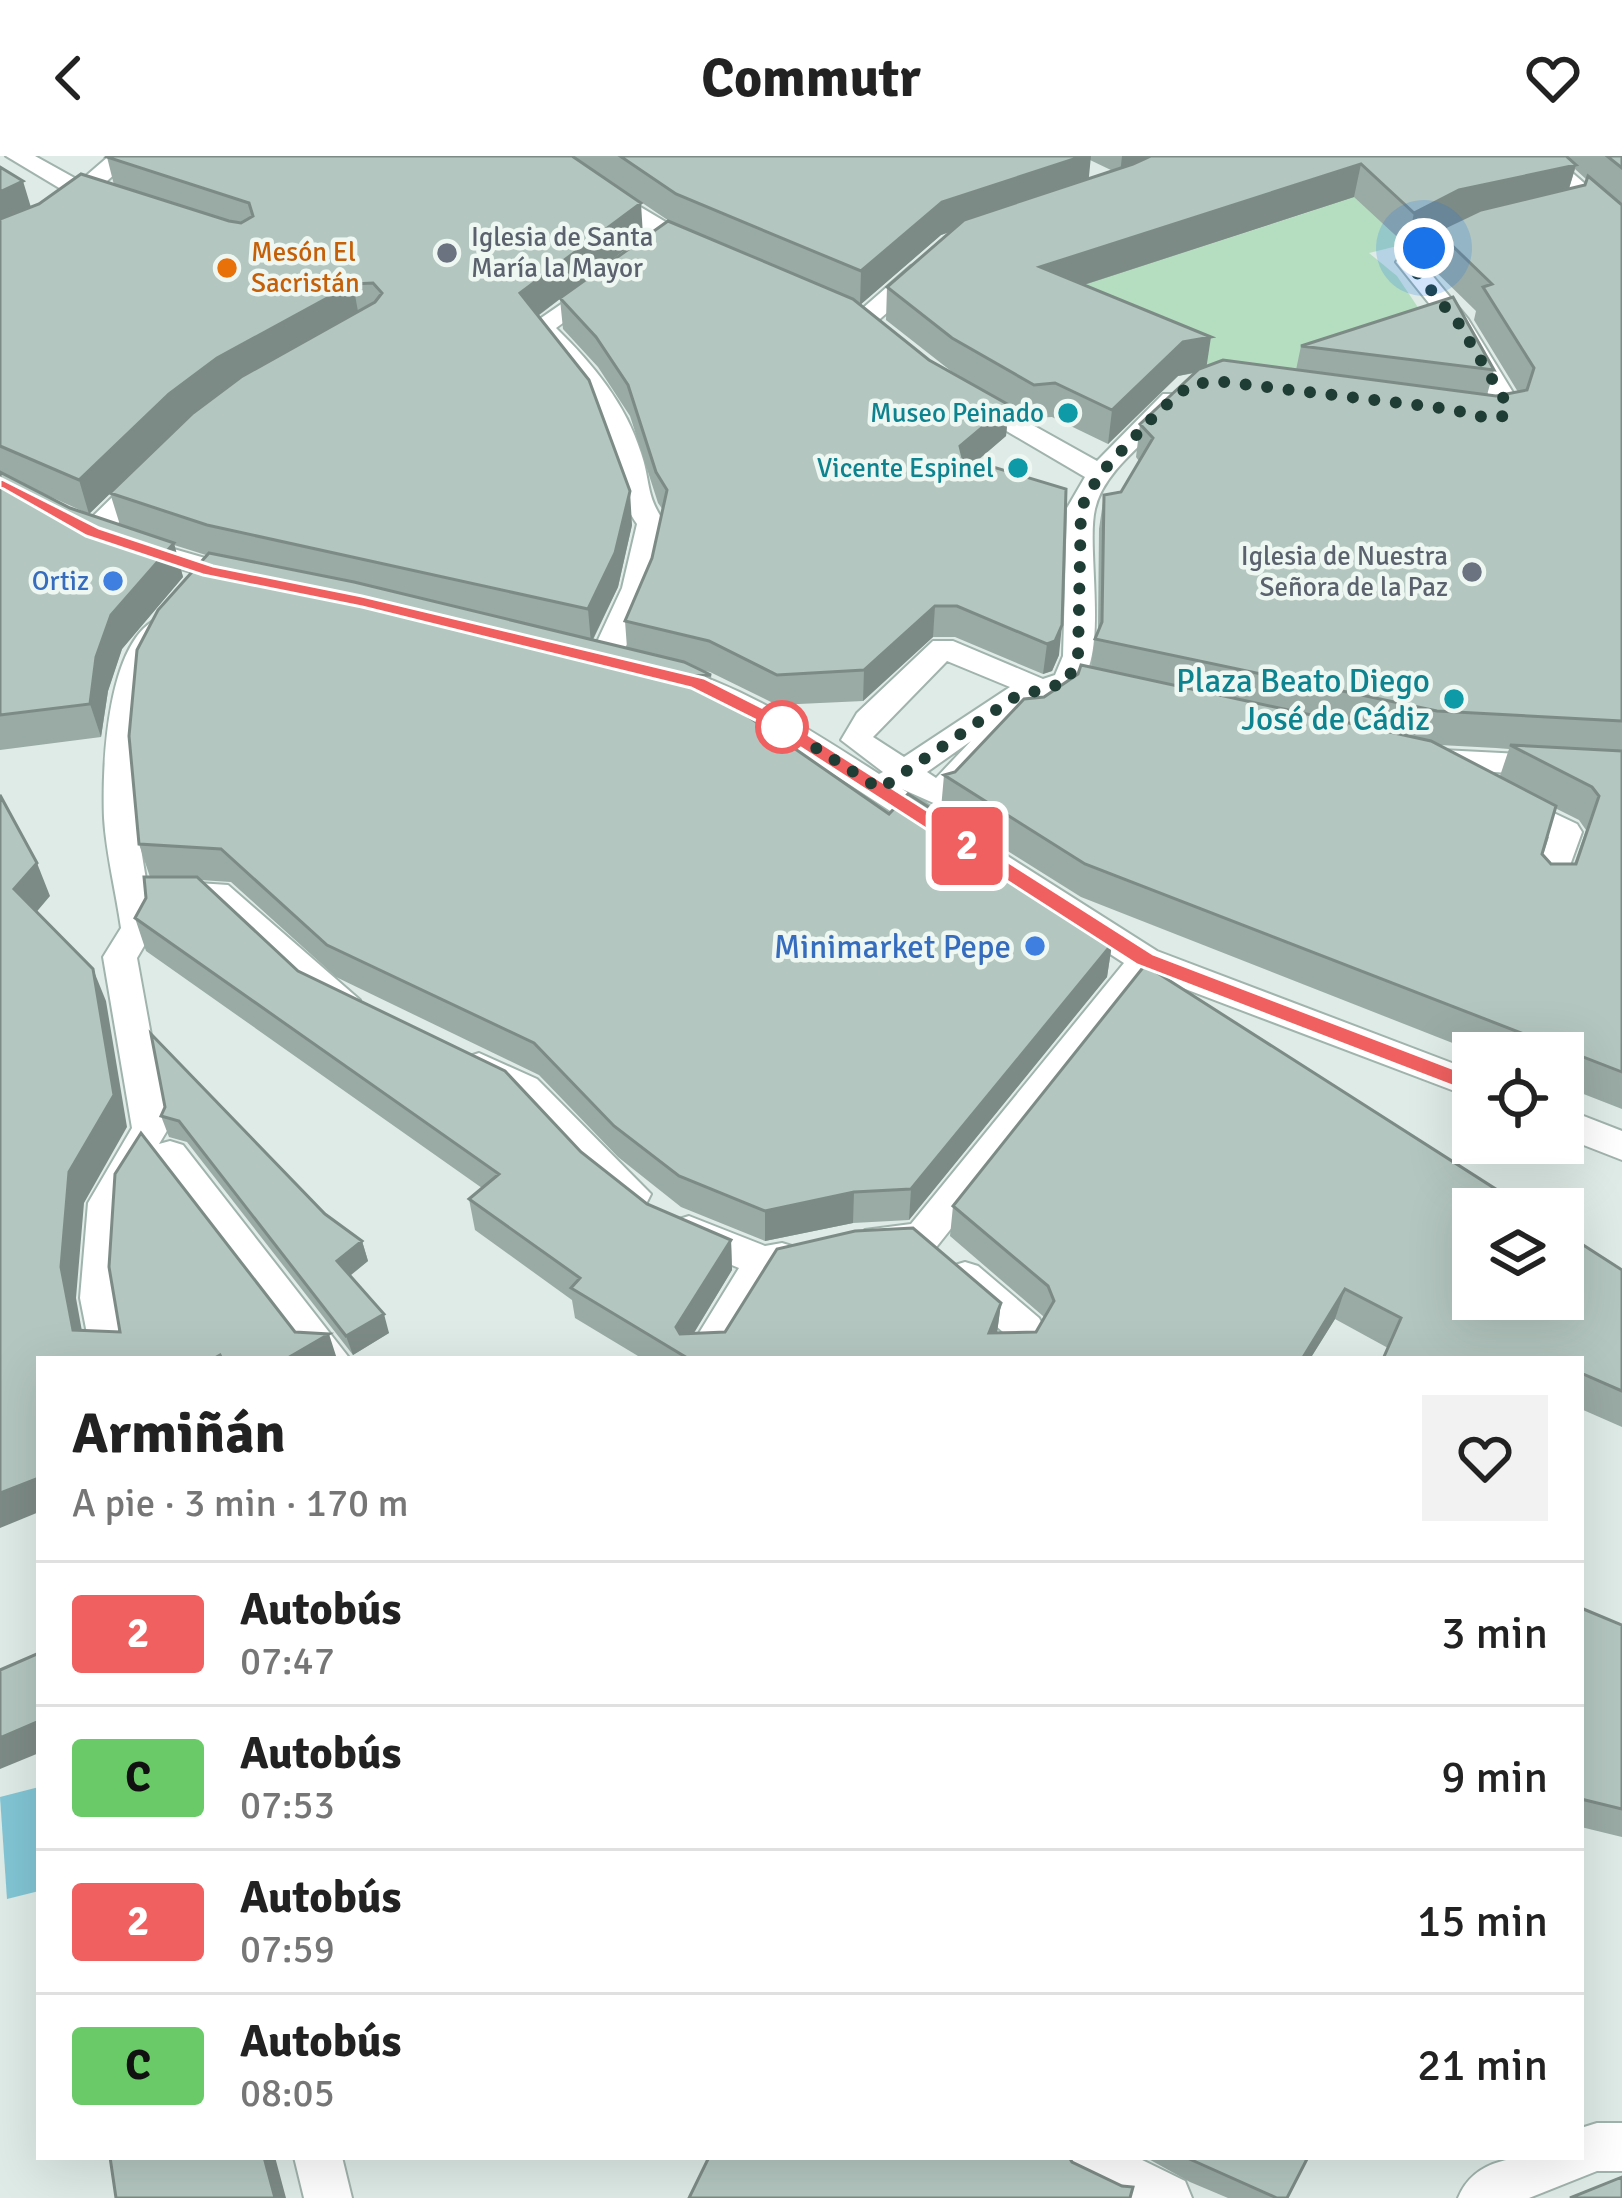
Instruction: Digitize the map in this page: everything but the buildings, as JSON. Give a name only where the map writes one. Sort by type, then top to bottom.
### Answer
[{"type":"street","points":[[18,156],[85,193],[146,212]]},
{"type":"street","points":[[0,244],[38,228],[85,193],[123,156]]},
{"type":"street","points":[[1539,156],[1622,229]]},
{"type":"street","points":[[1554,156],[1622,212]]},
{"type":"street","points":[[584,178],[649,249],[733,264]]},
{"type":"street","points":[[1450,409],[1487,418],[1504,416],[1507,404],[1459,324],[1408,262],[1424,248],[1501,225]]},
{"type":"street","points":[[649,249],[541,327],[592,376],[628,452],[631,499],[651,523],[636,588],[594,655],[697,683],[892,781],[1145,960],[1452,1077]]},
{"type":"street","points":[[862,321],[934,259]]},
{"type":"street","points":[[939,381],[1034,432]]},
{"type":"street","points":[[1065,686],[943,648],[868,720],[856,740],[892,781],[938,794],[1013,716],[1027,719],[1060,697],[1065,686],[1078,656],[1081,508],[1105,468],[1190,385]]},
{"type":"street","points":[[1010,451],[1041,428],[1105,468]]},
{"type":"street","points":[[93,532],[176,451]]},
{"type":"street","points":[[1045,499],[1081,508]]},
{"type":"street","points":[[61,517],[194,589],[274,584]]},
{"type":"street","points":[[111,1356],[99,1298],[106,1203],[150,1129],[121,957],[138,929],[120,818],[125,716],[136,660],[194,589]]},
{"type":"street","points":[[1380,750],[1426,760],[1622,770]]},
{"type":"street","points":[[1426,760],[1566,832],[1549,885]]},
{"type":"street","points":[[134,893],[217,893],[321,990],[382,1019]]},
{"type":"street","points":[[444,1049],[525,1089],[602,1170],[667,1220],[763,1262],[826,1249],[921,1239],[1145,960]]},
{"type":"street","points":[[1584,1131],[1622,1146]]},
{"type":"street","points":[[170,1155],[329,1356]]},
{"type":"street","points":[[921,1239],[1026,1329],[1009,1356]]},
{"type":"street","points":[[704,1356],[763,1262]]},
{"type":"street","points":[[1584,2151],[1622,2147]]},
{"type":"street","points":[[319,2160],[328,2198]]},
{"type":"street","points":[[1090,2160],[1168,2198]]},
{"type":"street","points":[[1482,2198],[1527,2172],[1560,2160]]},
{"type":"green space","points":[[1454,156],[1570,203],[1369,253],[1397,276],[1435,333],[1290,380],[1189,369],[1079,286],[1309,212]]},
{"type":"water","points":[[36,1788],[36,1892],[7,1899],[0,1797]]},
{"type":"bus line","name":"2","points":[[0,484],[93,532],[209,571],[604,657],[697,683],[772,720],[1145,960],[1452,1077]]},
{"type":"place","name":"Iglesia de Santa María la Mayor","points":[[447,253]]},
{"type":"place","name":"Mesón El Sacristán","points":[[227,268]]},
{"type":"place","name":"Museo Peinado","points":[[1068,413]]},
{"type":"place","name":"Vicente Espinel","points":[[1018,468]]},
{"type":"place","name":"Iglesia de Nuestra Señora de la Paz","points":[[1472,572]]},
{"type":"place","name":"Ortiz","points":[[113,581]]},
{"type":"place","name":"Plaza Beato Diego José de Cádiz","points":[[1454,699]]},
{"type":"place","name":"Minimarket Pepe","points":[[1035,946]]},
{"type":"route","points":[[782,727],[772,720],[880,789],[1015,697],[1067,682],[1078,656],[1081,508],[1100,474],[1190,385],[1216,381],[1450,409],[1487,418],[1504,416],[1507,404],[1494,380],[1459,324],[1408,262],[1424,248]]}]
